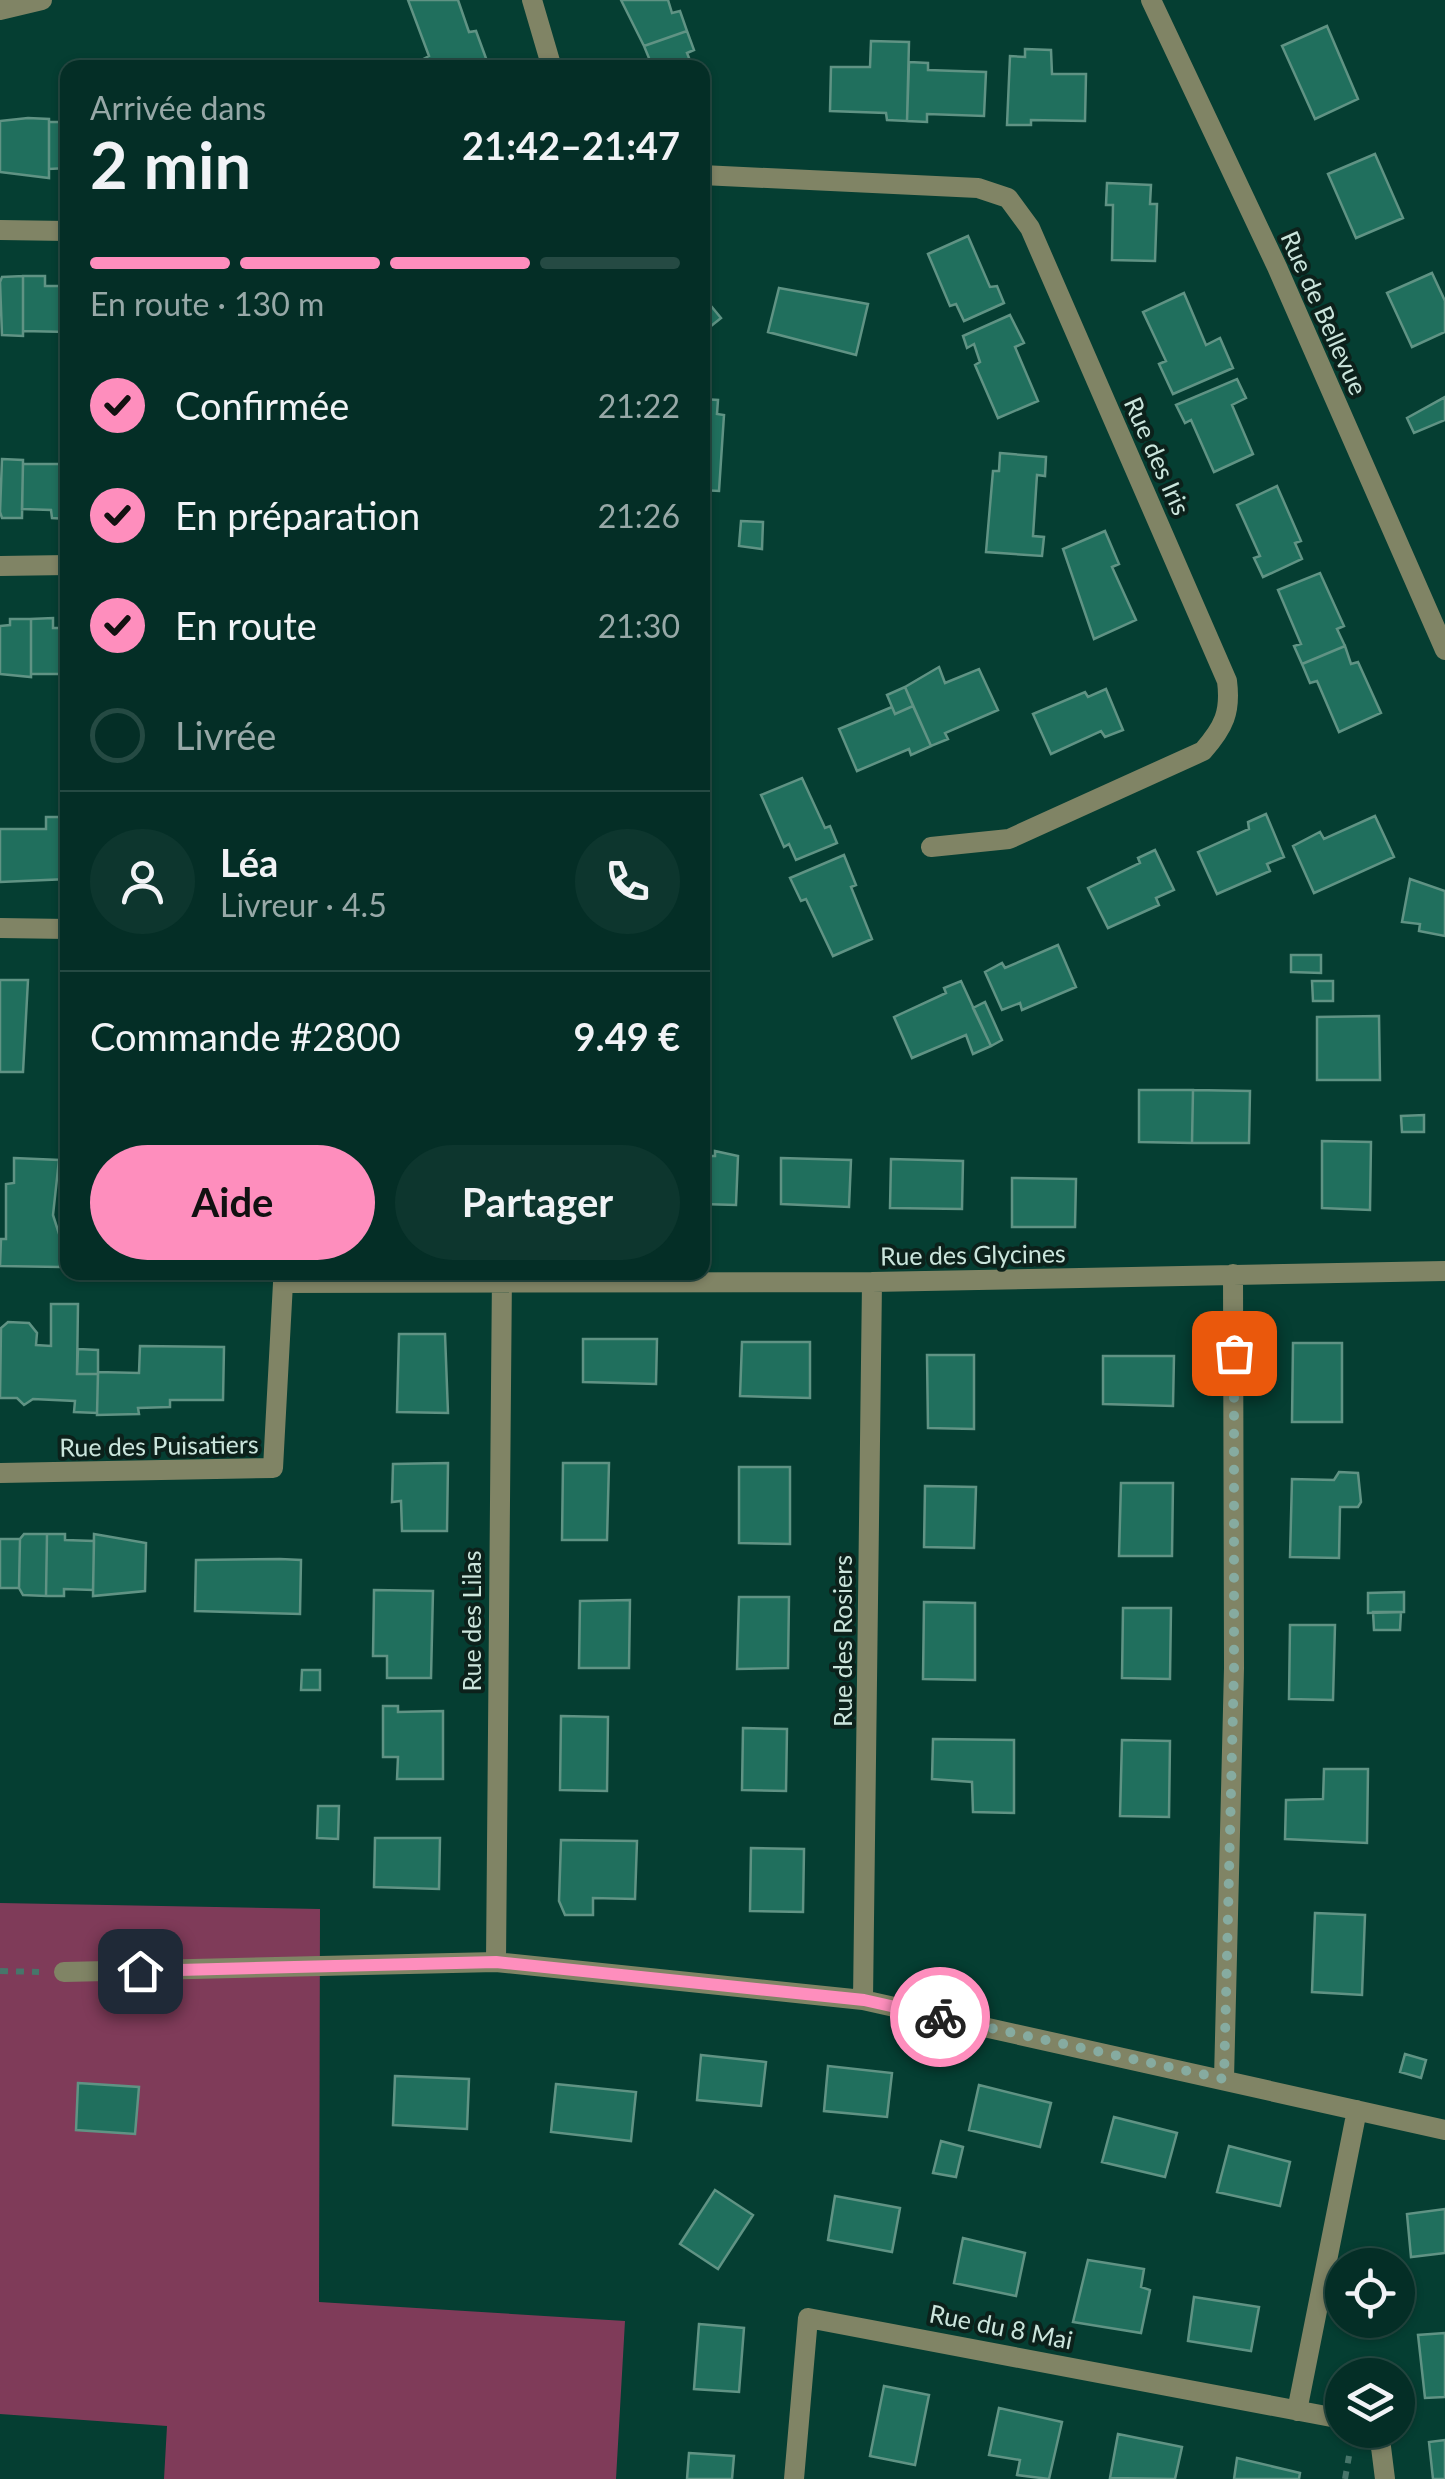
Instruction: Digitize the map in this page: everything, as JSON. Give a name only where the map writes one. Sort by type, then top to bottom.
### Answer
[{"type":"street","points":[[0,10],[42,0]]},
{"type":"street","points":[[532,0],[550,60]]},
{"type":"street","name":"Rue de Bellevue","points":[[1152,0],[1277,267],[1445,650]]},
{"type":"street","name":"Rue des Iris","points":[[710,176],[978,188],[1008,198],[1030,228],[1227,680],[1230,702],[1224,727],[1204,750],[1010,840],[931,847]]},
{"type":"street","points":[[0,230],[60,231]]},
{"type":"street","points":[[0,566],[60,565]]},
{"type":"street","points":[[0,928],[60,929]]},
{"type":"street","name":"Rue des Glycines","points":[[710,1280],[872,1282],[1445,1271]]},
{"type":"street","points":[[1224,2079],[1234,1668],[1234,1274]]},
{"type":"street","name":"Rue des Puisatiers","points":[[0,1473],[274,1468],[283,1280]]},
{"type":"street","name":"Rue des Lilas","points":[[496,1962],[502,1280]]},
{"type":"street","name":"Rue des Rosiers","points":[[864,2000],[872,1282]]},
{"type":"street","points":[[64,1972],[496,1962],[864,2000],[1445,2130]]},
{"type":"street","points":[[1297,2410],[1357,2110]]},
{"type":"street","name":"Rue du 8 Mai","points":[[794,2479],[808,2318],[1325,2416]]},
{"type":"street","points":[[1381,2448],[1385,2479]]},
{"type":"shaded area","points":[[0,1903],[320,1909],[319,2302],[625,2321],[616,2479],[164,2479],[167,2426],[0,2414]]},
{"type":"building","points":[[408,0],[458,0],[469,32],[476,31],[487,60],[421,60],[429,56]]},
{"type":"building","points":[[621,0],[668,0],[672,13],[680,11],[687,31],[644,46]]},
{"type":"building","points":[[1327,26],[1358,99],[1315,119],[1282,46]]},
{"type":"building","points":[[687,31],[694,50],[687,53],[690,60],[650,60],[644,46]]},
{"type":"building","points":[[871,41],[909,42],[907,121],[887,120],[886,113],[830,111],[831,67],[870,67]]},
{"type":"building","points":[[1025,49],[1051,50],[1052,74],[1086,74],[1085,121],[1031,120],[1031,125],[1007,125],[1010,56],[1025,57]]},
{"type":"building","points":[[909,62],[928,63],[928,70],[986,72],[984,116],[927,114],[927,122],[907,121]]},
{"type":"building","points":[[49,119],[49,178],[0,172],[0,121]]},
{"type":"building","points":[[49,122],[60,122],[60,168],[49,169]]},
{"type":"building","points":[[1375,154],[1403,218],[1356,238],[1328,174]]},
{"type":"building","points":[[1107,183],[1151,185],[1150,204],[1157,204],[1155,261],[1112,260],[1113,205],[1106,205]]},
{"type":"building","points":[[968,236],[990,287],[997,286],[1004,303],[964,321],[956,304],[950,306],[928,254]]},
{"type":"building","points":[[1432,273],[1445,301],[1445,332],[1412,347],[1387,293]]},
{"type":"building","points":[[23,276],[45,276],[45,286],[60,286],[60,332],[23,331]]},
{"type":"building","points":[[23,276],[23,336],[2,335],[0,282],[2,277]]},
{"type":"building","points":[[779,288],[868,304],[856,355],[768,332]]},
{"type":"building","points":[[1184,293],[1206,345],[1220,338],[1233,368],[1173,394],[1159,364],[1166,361],[1143,312]]},
{"type":"building","points":[[710,305],[721,318],[710,327]]},
{"type":"building","points":[[1010,315],[1024,343],[1015,347],[1038,401],[998,418],[975,365],[980,362],[974,344],[967,348],[963,336]]},
{"type":"building","points":[[1237,379],[1246,398],[1232,405],[1253,454],[1214,472],[1191,420],[1185,423],[1176,405]]},
{"type":"building","points":[[1445,397],[1445,420],[1414,433],[1407,418]]},
{"type":"building","points":[[710,400],[718,400],[717,414],[724,415],[719,491],[710,490]]},
{"type":"building","points":[[1000,453],[1046,457],[1045,476],[1037,475],[1033,536],[1044,537],[1042,556],[986,552],[993,471],[999,471]]},
{"type":"building","points":[[2,459],[23,460],[22,518],[2,518]]},
{"type":"building","points":[[23,464],[60,464],[60,518],[52,518],[51,510],[22,509]]},
{"type":"building","points":[[1277,486],[1301,541],[1295,543],[1302,559],[1263,577],[1254,558],[1260,556],[1237,505]]},
{"type":"building","points":[[741,521],[763,522],[762,549],[739,546]]},
{"type":"building","points":[[1105,531],[1119,564],[1112,567],[1136,620],[1094,639],[1063,549]]},
{"type":"building","points":[[1320,573],[1344,626],[1337,629],[1345,646],[1302,664],[1294,646],[1301,644],[1278,590]]},
{"type":"building","points":[[53,618],[53,628],[60,628],[60,674],[31,674],[31,619]]},
{"type":"building","points":[[10,619],[31,619],[31,677],[0,674],[0,626],[10,625]]},
{"type":"building","points":[[1345,646],[1351,664],[1358,662],[1381,713],[1339,732],[1317,681],[1310,683],[1302,664]]},
{"type":"building","points":[[939,667],[945,683],[979,669],[998,710],[945,733],[948,739],[931,746],[905,687]]},
{"type":"building","points":[[905,687],[913,706],[895,714],[887,695]]},
{"type":"building","points":[[1106,689],[1123,730],[1105,737],[1101,731],[1051,754],[1033,714],[1085,692],[1088,697]]},
{"type":"building","points":[[913,706],[931,746],[911,755],[909,749],[857,771],[839,729],[892,707],[895,714]]},
{"type":"building","points":[[802,778],[825,828],[830,826],[837,843],[796,860],[789,844],[784,847],[761,795]]},
{"type":"building","points":[[1266,814],[1284,857],[1267,864],[1270,871],[1217,894],[1198,852],[1249,829],[1248,822]]},
{"type":"building","points":[[1375,816],[1394,857],[1314,893],[1293,846],[1320,832],[1324,839]]},
{"type":"building","points":[[46,817],[60,817],[60,879],[0,882],[0,829],[46,829]]},
{"type":"building","points":[[1155,850],[1174,890],[1156,898],[1159,905],[1108,928],[1088,888],[1140,863],[1138,858]]},
{"type":"building","points":[[844,855],[856,885],[851,887],[872,939],[833,956],[806,899],[801,901],[790,878]]},
{"type":"building","points":[[1410,879],[1445,891],[1445,936],[1419,931],[1420,924],[1402,922]]},
{"type":"building","points":[[1058,945],[1076,987],[1022,1010],[1020,1003],[1002,1010],[985,972],[1002,963],[1005,968]]},
{"type":"building","points":[[1291,955],[1321,955],[1321,973],[1291,972]]},
{"type":"building","points":[[0,980],[28,980],[23,1072],[0,1072]]},
{"type":"building","points":[[961,981],[991,1046],[973,1054],[966,1035],[912,1058],[894,1017],[946,993],[944,988]]},
{"type":"building","points":[[1312,981],[1333,981],[1333,1001],[1313,1001]]},
{"type":"building","points":[[985,1002],[1002,1040],[991,1046],[973,1008]]},
{"type":"building","points":[[1379,1016],[1380,1080],[1317,1080],[1317,1017]]},
{"type":"building","points":[[1139,1090],[1193,1090],[1192,1143],[1139,1142]]},
{"type":"building","points":[[1193,1090],[1250,1091],[1249,1143],[1192,1143]]},
{"type":"building","points":[[1424,1115],[1424,1132],[1402,1132],[1401,1116]]},
{"type":"building","points":[[1322,1141],[1371,1142],[1370,1210],[1322,1208]]},
{"type":"building","points":[[715,1151],[738,1156],[736,1205],[710,1204],[710,1156],[715,1156]]},
{"type":"building","points":[[14,1158],[59,1160],[53,1215],[60,1237],[60,1267],[0,1266],[1,1239],[6,1239],[6,1184],[14,1183]]},
{"type":"building","points":[[781,1158],[851,1160],[849,1207],[781,1204]]},
{"type":"building","points":[[891,1159],[963,1161],[962,1209],[890,1208]]},
{"type":"building","points":[[1012,1178],[1076,1179],[1075,1227],[1012,1227]]},
{"type":"building","points":[[51,1304],[78,1304],[77,1374],[98,1374],[97,1413],[74,1412],[75,1401],[33,1399],[24,1405],[17,1398],[0,1398],[1,1328],[8,1322],[29,1323],[37,1333],[36,1345],[51,1346]]},
{"type":"building","points":[[399,1334],[445,1334],[448,1413],[397,1412]]},
{"type":"building","points":[[583,1339],[657,1339],[656,1384],[583,1382]]},
{"type":"building","points":[[742,1342],[810,1342],[810,1398],[740,1396]]},
{"type":"building","points":[[1293,1343],[1342,1343],[1342,1422],[1292,1422]]},
{"type":"building","points":[[140,1346],[224,1347],[223,1400],[170,1400],[170,1407],[138,1408],[139,1414],[97,1415],[98,1372],[139,1373]]},
{"type":"building","points":[[78,1349],[98,1350],[98,1374],[77,1374]]},
{"type":"building","points":[[927,1355],[974,1355],[974,1429],[928,1428]]},
{"type":"building","points":[[1103,1356],[1174,1356],[1173,1406],[1103,1404]]},
{"type":"building","points":[[448,1463],[447,1531],[402,1531],[401,1501],[392,1502],[393,1464]]},
{"type":"building","points":[[563,1463],[609,1463],[607,1540],[562,1540]]},
{"type":"building","points":[[739,1467],[790,1467],[790,1544],[739,1543]]},
{"type":"building","points":[[1339,1472],[1358,1473],[1361,1502],[1358,1507],[1340,1507],[1339,1558],[1290,1557],[1292,1479],[1334,1480]]},
{"type":"building","points":[[1121,1483],[1173,1483],[1172,1556],[1119,1556]]},
{"type":"building","points":[[925,1486],[976,1487],[974,1548],[924,1547]]},
{"type":"building","points":[[24,1534],[47,1534],[46,1596],[23,1595],[19,1588],[20,1539]]},
{"type":"building","points":[[47,1534],[65,1534],[65,1540],[94,1541],[93,1590],[64,1589],[64,1596],[46,1596]]},
{"type":"building","points":[[94,1534],[146,1543],[145,1591],[93,1596]]},
{"type":"building","points":[[0,1539],[20,1539],[19,1588],[0,1588]]},
{"type":"building","points":[[196,1560],[301,1560],[300,1614],[195,1611]]},
{"type":"building","points":[[374,1590],[433,1591],[431,1678],[387,1678],[387,1656],[373,1656]]},
{"type":"building","points":[[1404,1592],[1404,1612],[1368,1613],[1368,1593]]},
{"type":"building","points":[[739,1597],[789,1597],[788,1668],[737,1669]]},
{"type":"building","points":[[630,1600],[629,1668],[579,1668],[580,1601]]},
{"type":"building","points":[[924,1602],[975,1603],[975,1680],[923,1679]]},
{"type":"building","points":[[1123,1608],[1171,1608],[1170,1679],[1122,1678]]},
{"type":"building","points":[[1373,1612],[1401,1612],[1400,1630],[1374,1630]]},
{"type":"building","points":[[1290,1625],[1335,1625],[1333,1700],[1289,1699]]},
{"type":"building","points":[[302,1670],[320,1670],[320,1690],[301,1690]]},
{"type":"building","points":[[383,1706],[398,1706],[398,1712],[443,1711],[443,1779],[397,1779],[398,1757],[383,1757]]},
{"type":"building","points":[[561,1716],[608,1717],[607,1791],[560,1790]]},
{"type":"building","points":[[743,1728],[787,1729],[786,1791],[742,1790]]},
{"type":"building","points":[[933,1739],[1014,1740],[1014,1813],[973,1812],[972,1782],[932,1779]]},
{"type":"building","points":[[1122,1740],[1170,1741],[1169,1817],[1120,1816]]},
{"type":"building","points":[[1324,1769],[1368,1769],[1367,1843],[1285,1839],[1286,1800],[1323,1799]]},
{"type":"building","points":[[318,1806],[339,1806],[338,1839],[317,1838]]},
{"type":"building","points":[[375,1838],[440,1838],[439,1889],[374,1887]]},
{"type":"building","points":[[561,1840],[637,1841],[635,1899],[593,1898],[593,1915],[565,1915],[559,1901]]},
{"type":"building","points":[[751,1848],[804,1849],[803,1912],[750,1911]]},
{"type":"building","points":[[1315,1913],[1365,1915],[1362,1995],[1312,1992]]},
{"type":"building","points":[[1405,2054],[1426,2060],[1421,2078],[1400,2072]]},
{"type":"building","points":[[701,2055],[766,2062],[761,2106],[697,2100]]},
{"type":"building","points":[[828,2066],[892,2073],[887,2117],[824,2111]]},
{"type":"building","points":[[395,2076],[469,2079],[467,2129],[393,2125]]},
{"type":"building","points":[[78,2083],[139,2087],[135,2134],[76,2130]]},
{"type":"building","points":[[556,2084],[636,2092],[631,2141],[551,2132]]},
{"type":"building","points":[[979,2085],[1051,2103],[1040,2147],[969,2130]]},
{"type":"building","points":[[1114,2117],[1177,2133],[1165,2177],[1102,2162]]},
{"type":"building","points":[[941,2141],[963,2147],[956,2177],[933,2173]]},
{"type":"building","points":[[1229,2146],[1290,2162],[1280,2206],[1217,2192]]},
{"type":"building","points":[[715,2190],[753,2215],[718,2269],[680,2244]]},
{"type":"building","points":[[835,2196],[900,2208],[892,2252],[828,2240]]},
{"type":"building","points":[[1445,2209],[1445,2253],[1415,2257],[1415,2248],[1410,2248],[1407,2214]]},
{"type":"building","points":[[963,2238],[1025,2253],[1016,2296],[954,2283]]},
{"type":"building","points":[[1088,2260],[1144,2269],[1141,2287],[1150,2290],[1141,2333],[1073,2322]]},
{"type":"building","points":[[1194,2297],[1259,2307],[1251,2351],[1188,2341]]},
{"type":"building","points":[[699,2324],[744,2328],[739,2392],[694,2389]]},
{"type":"building","points":[[1445,2333],[1445,2397],[1425,2398],[1418,2335]]},
{"type":"building","points":[[884,2386],[929,2395],[915,2465],[870,2456]]},
{"type":"building","points":[[999,2408],[1062,2422],[1049,2479],[1017,2475],[1020,2460],[989,2455]]},
{"type":"building","points":[[1118,2434],[1182,2447],[1175,2479],[1110,2478]]},
{"type":"building","points":[[1445,2440],[1445,2479],[1433,2479],[1429,2442]]},
{"type":"building","points":[[689,2453],[734,2456],[732,2479],[687,2479]]},
{"type":"building","points":[[1237,2458],[1300,2473],[1299,2479],[1234,2479]]},
{"type":"way so far","points":[[940,2017],[1224,2079],[1234,1668],[1234,1353]]},
{"type":"route","points":[[140,1971],[496,1962],[864,2000],[940,2017]]}]
